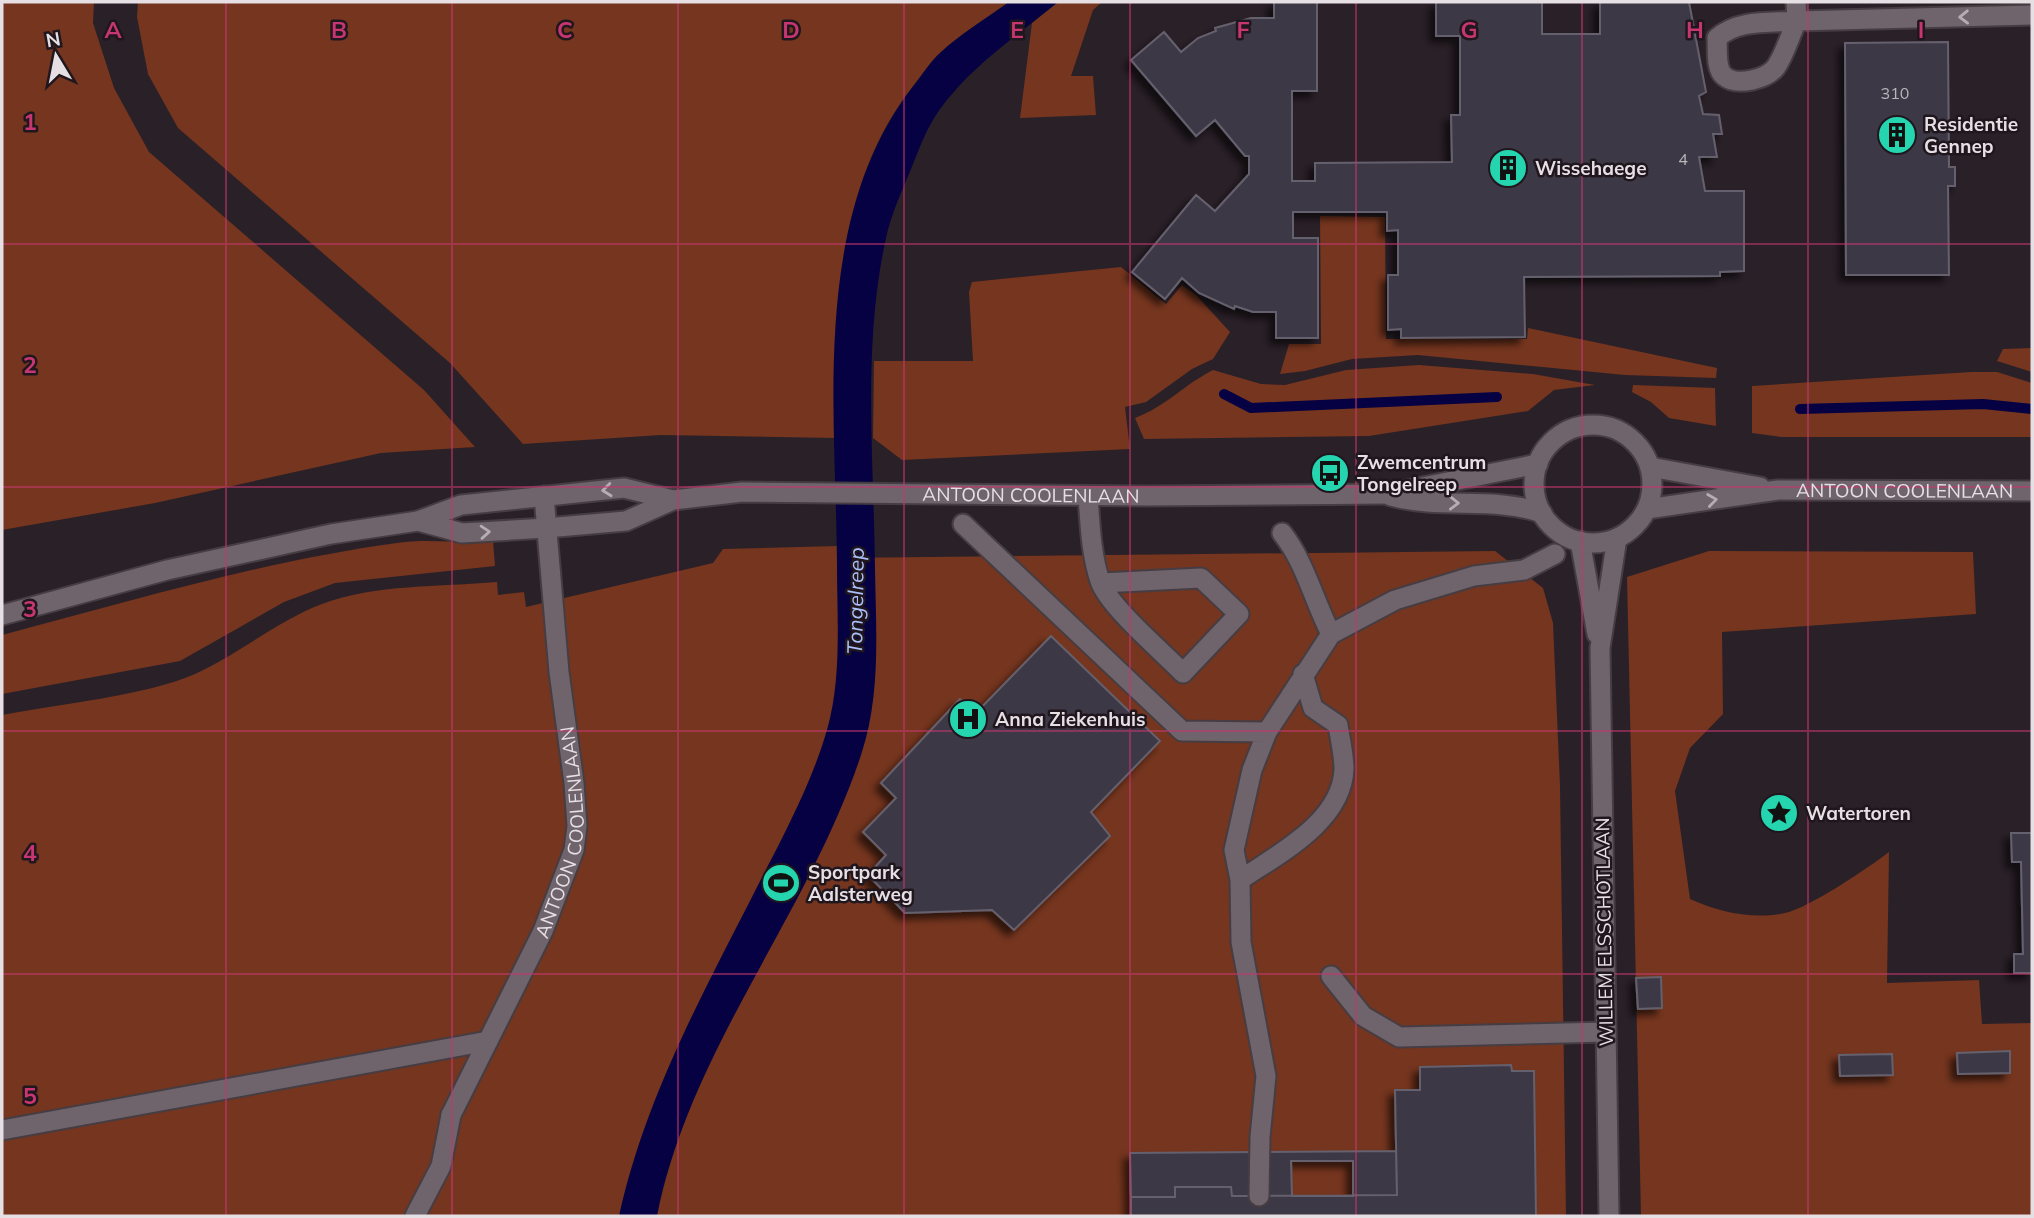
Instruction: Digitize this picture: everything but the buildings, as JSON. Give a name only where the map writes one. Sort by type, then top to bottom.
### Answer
[{"type":"street","points":[[1796,11],[2032,15]]},
{"type":"street","points":[[1595,425],[1613,428],[1629,437],[1642,450],[1650,467],[1652,488],[1647,509],[1634,526],[1616,538],[1592,543],[1580,541],[1552,526],[1542,513],[1534,480],[1538,464],[1547,448],[1560,435],[1576,428],[1595,425]]},
{"type":"street","name":"ANTOON COOLENLAAN","points":[[418,521],[462,533],[626,521],[673,500],[742,492],[1088,496],[1387,494],[1538,464]]},
{"type":"street","name":"ANTOON COOLENLAAN","points":[[1650,467],[1778,490]]},
{"type":"street","name":"ANTOON COOLENLAAN","points":[[2,615],[179,568],[331,534],[418,521],[461,505],[624,488],[673,500]]},
{"type":"street","name":"ANTOON COOLENLAAN","points":[[1647,509],[1778,490],[2032,491]]},
{"type":"street","name":"ANTOON COOLENLAAN","points":[[1387,494],[1416,503],[1517,504],[1542,513]]},
{"type":"street","name":"ANTOON COOLENLAAN","points":[[415,1216],[441,1166],[451,1115],[543,931],[575,850],[577,826],[545,528],[544,496]]},
{"type":"street","points":[[1088,496],[1090,534],[1101,583],[1114,602],[1183,673],[1239,614],[1200,578],[1101,583]]},
{"type":"street","points":[[963,524],[1182,731],[1268,732]]},
{"type":"street","points":[[1282,533],[1297,552],[1313,599],[1331,634]]},
{"type":"street","name":"WILLEM ELSSCHOTLAAN","points":[[1609,1216],[1600,648],[1616,538]]},
{"type":"street","name":"WILLEM ELSSCHOTLAAN","points":[[1580,541],[1600,648]]},
{"type":"street","points":[[1259,1196],[1260,1137],[1266,1076],[1241,942],[1240,880],[1234,850],[1252,770],[1268,732],[1331,634],[1395,600],[1474,576],[1524,570],[1555,554]]},
{"type":"street","points":[[1240,880],[1286,849],[1330,811],[1344,770],[1338,725],[1313,708],[1303,674]]},
{"type":"street","points":[[1331,976],[1363,1016],[1399,1037],[1606,1032]]},
{"type":"street","points":[[2,1130],[488,1041]]},
{"type":"shaded area","points":[[2,2],[94,2],[93,23],[114,88],[149,152],[424,390],[475,447],[381,453],[155,503],[2,530]]},
{"type":"shaded area","points":[[138,2],[1009,2],[956,39],[933,60],[887,125],[867,166],[844,254],[836,346],[835,438],[661,435],[523,444],[450,363],[178,128],[148,74],[137,17]]},
{"type":"shaded area","points":[[1058,2],[1102,2],[1093,10],[1071,76],[1093,76],[1096,115],[1020,118],[1032,23]]},
{"type":"shaded area","points":[[1320,216],[1385,217],[1386,339],[1527,339],[1528,328],[1717,368],[1716,378],[1625,375],[1418,355],[1352,359],[1305,371],[1280,374],[1289,344],[1321,344]]},
{"type":"shaded area","points":[[1121,267],[1166,304],[1182,285],[1196,295],[1230,332],[1213,359],[1192,369],[1146,402],[1125,407],[1130,449],[902,460],[873,438],[874,361],[973,361],[969,292],[972,282]]},
{"type":"shaded area","points":[[2032,348],[2032,372],[1997,361],[2003,349]]},
{"type":"shaded area","points":[[1419,365],[1533,374],[1595,385],[1554,390],[1528,411],[1369,436],[1144,439],[1135,418],[1156,408],[1213,370],[1261,384],[1285,385],[1346,370]]},
{"type":"shaded area","points":[[1997,372],[2032,383],[2032,437],[1781,437],[1752,433],[1752,386]]},
{"type":"shaded area","points":[[1633,385],[1715,388],[1716,426],[1669,418],[1651,402],[1632,392]]},
{"type":"shaded area","points":[[493,541],[495,566],[335,583],[284,602],[180,661],[2,694],[2,635],[198,583],[297,560],[409,542]]},
{"type":"shaded area","name":"Sportpark Aalsterweg","points":[[837,546],[837,558],[1495,551],[1543,588],[1553,623],[1560,786],[1566,1216],[2,1216],[2,715],[127,694],[174,682],[211,666],[305,611],[364,593],[408,587],[497,582],[498,595],[524,592],[526,607],[713,563],[723,549]]},
{"type":"shaded area","points":[[1709,551],[1973,552],[1976,614],[1722,632],[1723,714],[1690,748],[1675,791],[1690,899],[1713,908],[1761,916],[1795,910],[1823,896],[1889,852],[1887,983],[1979,980],[1982,1024],[2032,1023],[2032,1216],[1641,1216],[1627,577]]},
{"type":"water","name":"Tongelreep","points":[[1009,2],[1058,2],[980,65],[940,109],[920,146],[886,238],[874,320],[871,403],[876,663],[872,710],[861,755],[838,814],[811,871],[722,1039],[695,1096],[673,1155],[657,1216],[619,1216],[643,1133],[674,1054],[803,795],[820,752],[832,710],[838,648],[834,442],[836,315],[844,253],[858,193],[881,136],[930,64],[956,39]]},
{"type":"waterway","points":[[1224,394],[1251,408],[1497,397]]},
{"type":"waterway","points":[[1800,409],[1983,404],[2032,409]]},
{"type":"place","name":"Residentie Gennep","points":[[1897,135]]},
{"type":"place","name":"Wissehaege","points":[[1508,168]]},
{"type":"place","name":"Zwemcentrum Tongelreep","points":[[1330,473]]},
{"type":"place","name":"Anna Ziekenhuis","points":[[968,719]]},
{"type":"place","name":"Watertoren","points":[[1779,813]]},
{"type":"place","name":"Sportpark Aalsterweg","points":[[781,883]]}]
